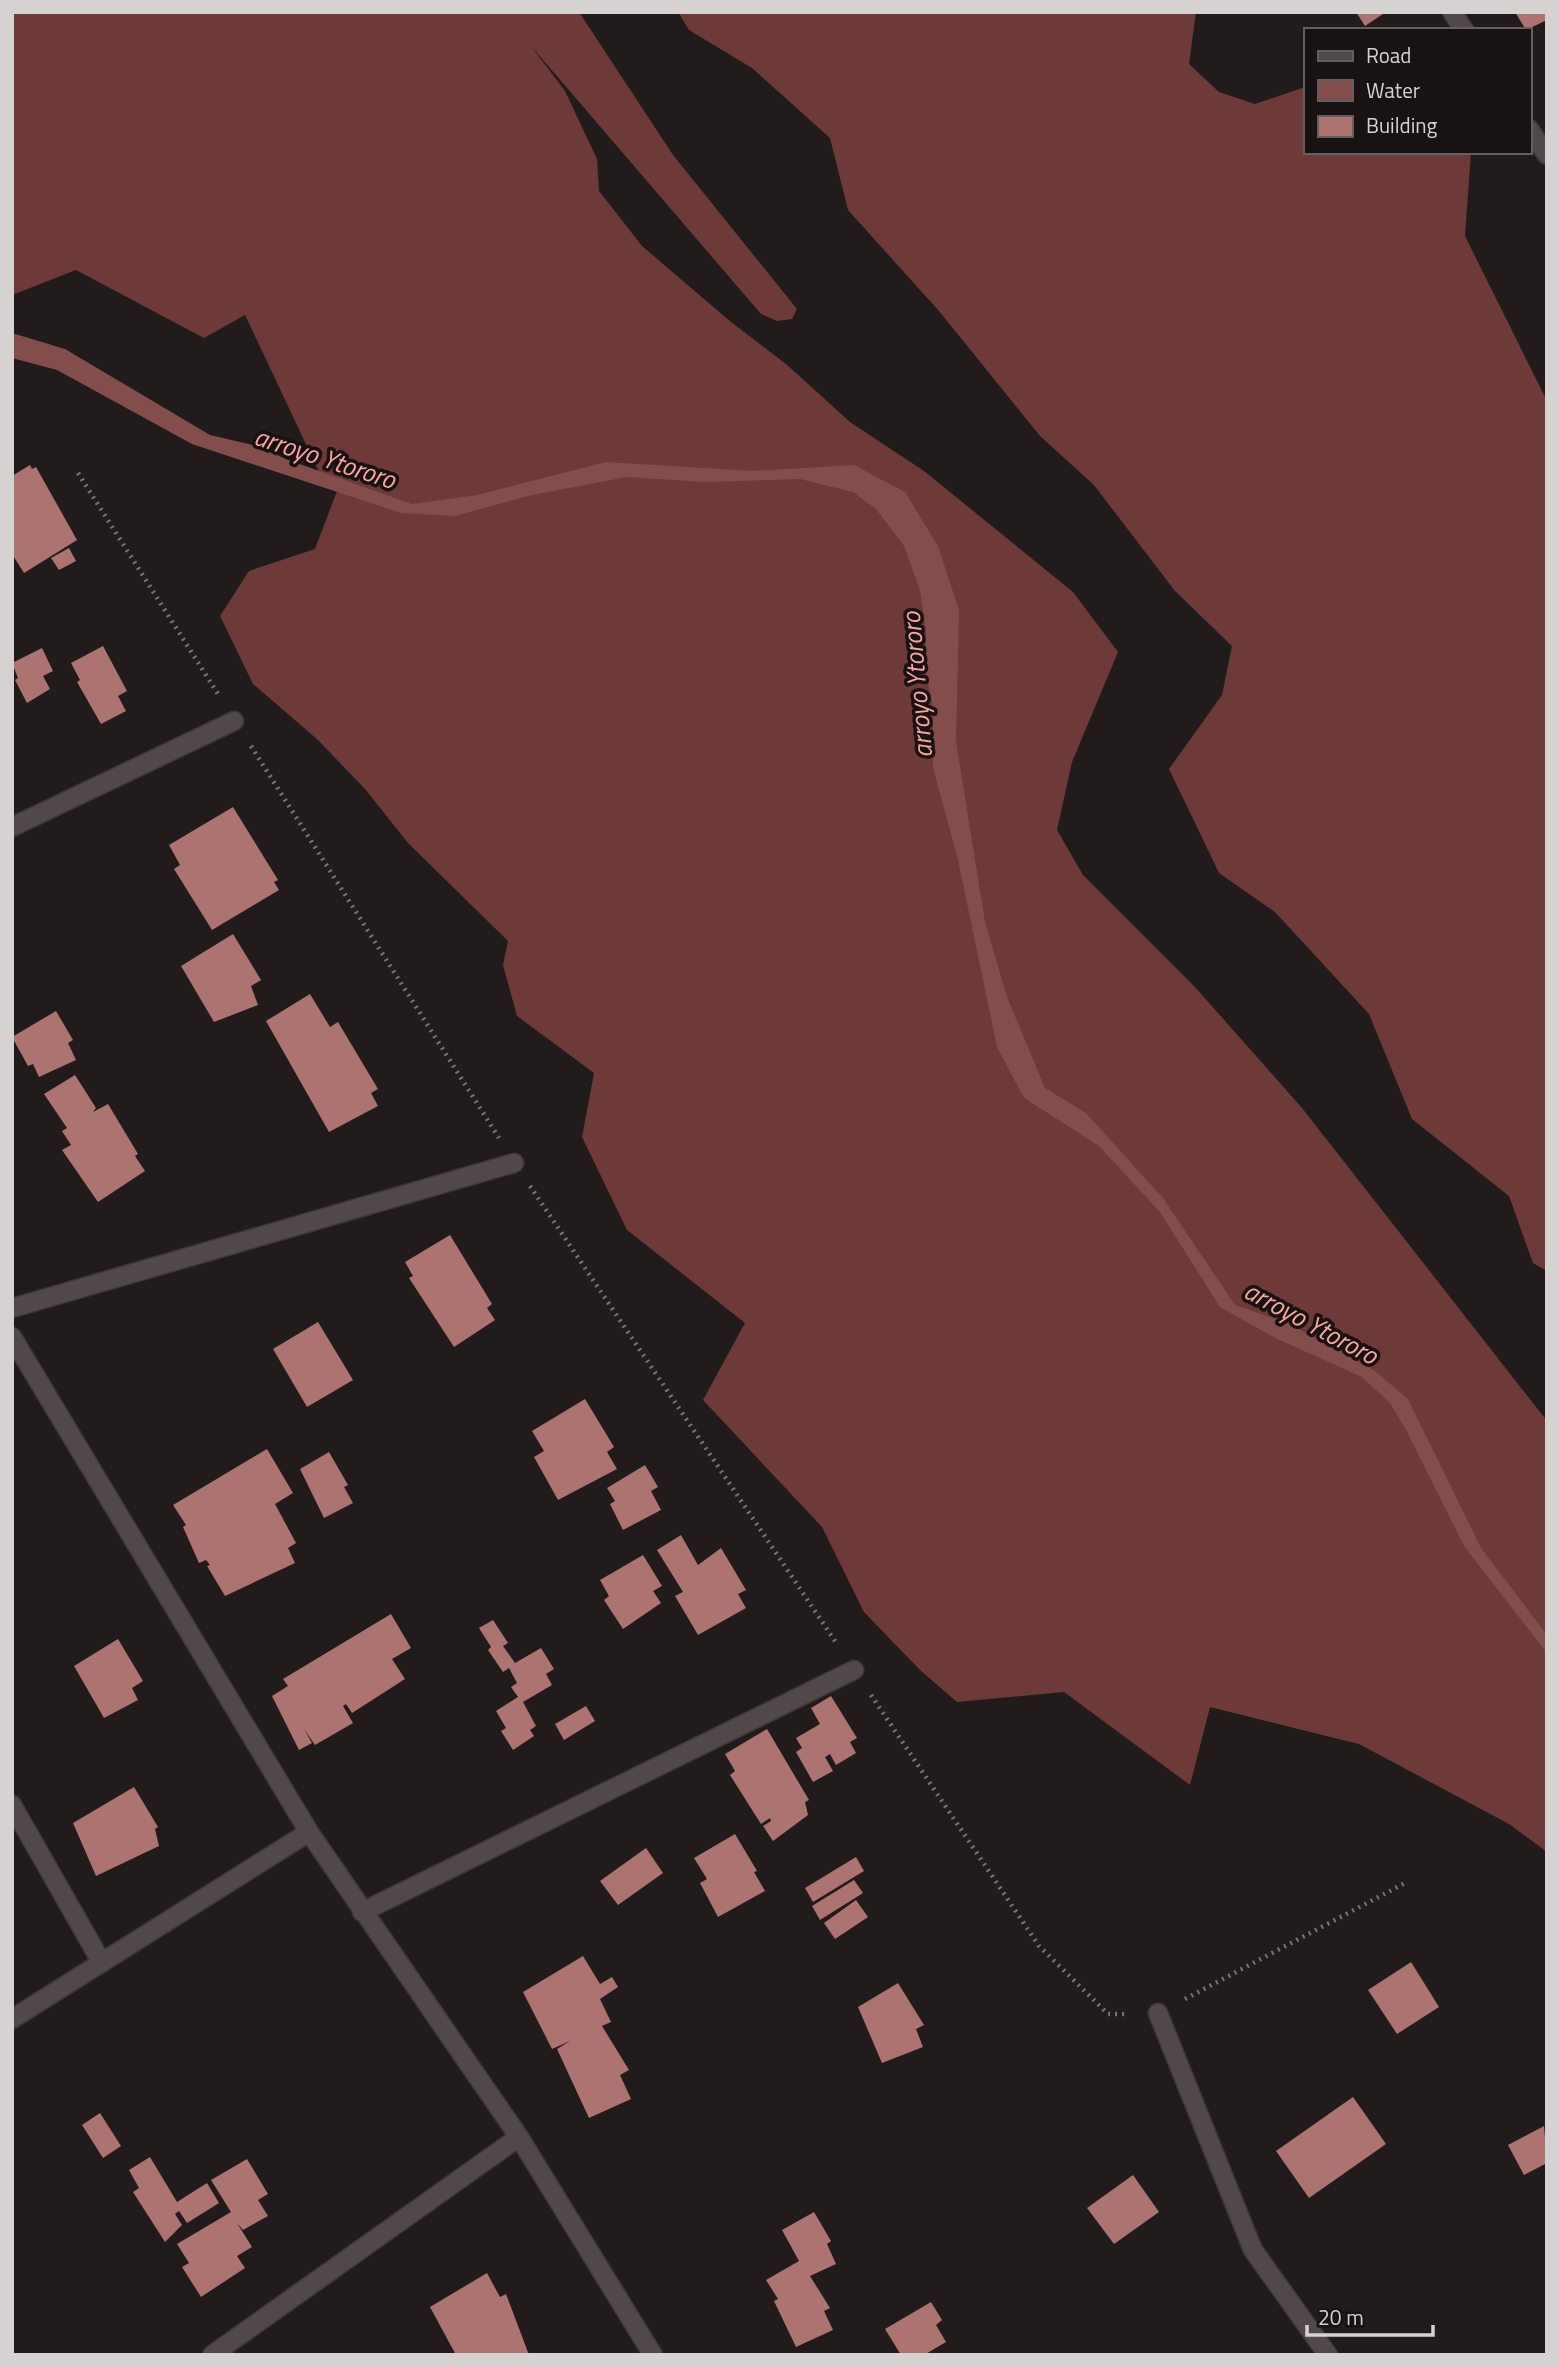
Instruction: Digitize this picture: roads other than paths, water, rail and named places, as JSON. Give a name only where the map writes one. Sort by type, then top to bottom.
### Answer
[{"type":"street","points":[[1452,12],[1463,28]]},
{"type":"street","points":[[1531,132],[1547,155]]},
{"type":"street","points":[[12,827],[234,720]]},
{"type":"street","points":[[12,1308],[514,1163]]},
{"type":"street","points":[[12,1337],[309,1832],[519,2137],[653,2355]]},
{"type":"street","points":[[362,1912],[854,1670]]},
{"type":"street","points":[[12,1805],[102,1963]]},
{"type":"street","points":[[12,2020],[309,1832]]},
{"type":"street","points":[[1158,2013],[1253,2250],[1328,2355]]},
{"type":"street","points":[[212,2355],[519,2137]]},
{"type":"water","points":[[12,333],[65,349],[210,435],[257,446],[288,460],[412,504],[477,495],[606,462],[753,471],[854,465],[905,492],[938,546],[959,610],[956,741],[985,922],[1007,997],[1045,1088],[1086,1113],[1163,1198],[1235,1305],[1290,1324],[1375,1371],[1408,1399],[1481,1548],[1547,1635],[1547,1653],[1464,1546],[1390,1403],[1362,1377],[1275,1338],[1220,1307],[1160,1212],[1099,1146],[1024,1098],[997,1047],[958,860],[933,768],[933,709],[926,672],[926,631],[920,590],[904,546],[876,509],[853,492],[800,479],[705,482],[627,477],[532,495],[455,516],[401,513],[192,444],[57,370],[12,358]]},
{"type":"water label","name":"arroyo Ytororo","points":[[325,458]]},
{"type":"water label","name":"arroyo Ytororo","points":[[917,685]]},
{"type":"water label","name":"arroyo Ytororo","points":[[1311,1323]]}]
